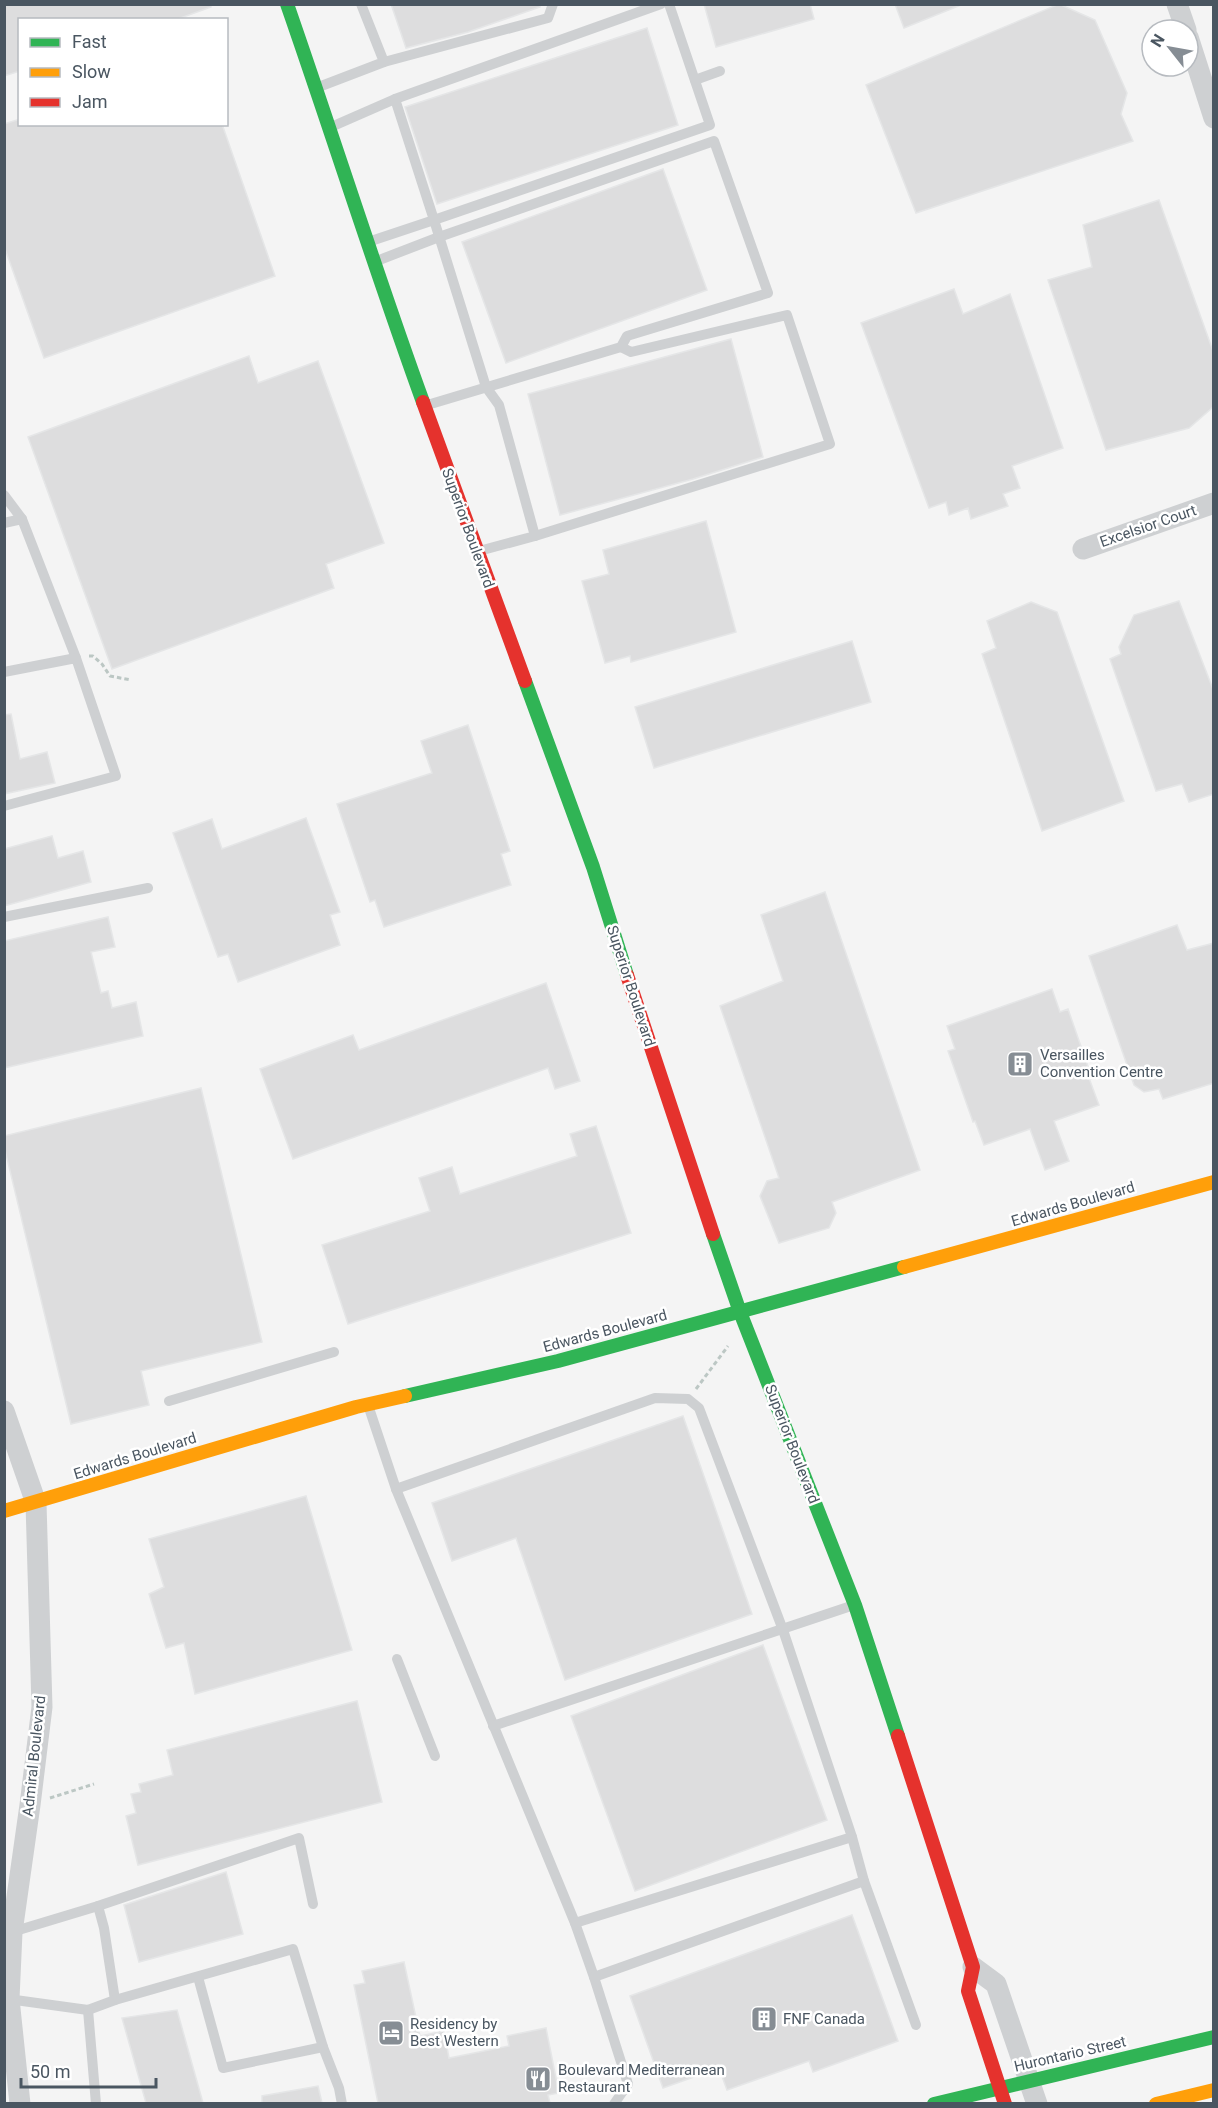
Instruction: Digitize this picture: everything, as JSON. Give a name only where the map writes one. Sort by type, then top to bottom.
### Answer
[{"type":"street","name":"Superior Boulevard","points":[[287,4],[330,127],[373,262],[592,867],[740,1312],[855,1605],[973,1967],[968,1991],[1005,2103]]},
{"type":"street","points":[[1200,74],[1214,118]]},
{"type":"street","name":"Excelsior Court","points":[[1083,549],[1214,503]]},
{"type":"street","name":"Edwards Boulevard","points":[[4,1511],[368,1405],[558,1361],[1214,1182]]},
{"type":"street","name":"Admiral Boulevard","points":[[4,1412],[36,1503],[42,1707],[12,1932],[7,2000],[20,2103]]},
{"type":"street","points":[[973,1967],[996,1984],[1037,2103]]},
{"type":"street","name":"Hurontario Street","points":[[934,2103],[1214,2037]]},
{"type":"street","points":[[1156,2103],[1214,2090]]},
{"type":"lane","points":[[360,4],[384,62]]},
{"type":"lane","points":[[316,88],[384,62],[548,18],[553,4]]},
{"type":"lane","points":[[330,127],[395,99],[661,4]]},
{"type":"lane","points":[[368,242],[710,124],[669,4]]},
{"type":"lane","points":[[695,80],[720,71]]},
{"type":"lane","points":[[395,99],[486,387],[499,405],[536,536]]},
{"type":"lane","points":[[373,262],[714,141],[768,292],[627,336],[621,347]]},
{"type":"lane","points":[[424,406],[621,347],[631,352],[787,315],[830,444],[478,552]]},
{"type":"lane","points":[[4,495],[22,519],[76,658],[116,776],[4,806]]},
{"type":"lane","points":[[4,524],[22,519]]},
{"type":"lane","points":[[4,672],[76,658]]},
{"type":"lane","points":[[4,917],[148,888]]},
{"type":"lane","points":[[168,1401],[334,1352]]},
{"type":"lane","points":[[396,1489],[655,1398],[688,1399],[699,1408],[783,1630],[852,1837],[864,1881],[916,2025]]},
{"type":"lane","points":[[368,1405],[396,1489],[575,1923],[627,2084],[614,2103]]},
{"type":"lane","points":[[493,1725],[855,1605]]},
{"type":"lane","points":[[397,1659],[435,1756]]},
{"type":"lane","points":[[575,1923],[852,1837]]},
{"type":"lane","points":[[12,1932],[98,1906],[298,1838],[313,1904]]},
{"type":"lane","points":[[594,1977],[864,1881]]},
{"type":"lane","points":[[98,1906],[104,1928],[115,2000]]},
{"type":"lane","points":[[7,2000],[88,2010],[115,2000],[293,1949],[342,2103]]},
{"type":"lane","points":[[198,1977],[223,2068],[323,2047]]},
{"type":"lane","points":[[88,2010],[96,2103]]},
{"type":"path","points":[[76,658],[93,656],[110,676],[131,680]]},
{"type":"path","points":[[688,1399],[728,1346],[740,1312]]},
{"type":"path","points":[[30,1805],[94,1784]]},
{"type":"building","points":[[4,4],[211,4],[211,7],[181,18],[18,18],[18,72],[4,76]]},
{"type":"building","points":[[391,4],[540,4],[540,7],[468,32],[406,48]]},
{"type":"building","points":[[704,4],[810,4],[814,19],[716,47]]},
{"type":"building","points":[[895,4],[961,4],[961,5],[904,28]]},
{"type":"building","points":[[1059,4],[1095,20],[1127,93],[1121,114],[1133,141],[916,213],[866,85]]},
{"type":"building","points":[[647,28],[678,125],[437,204],[405,107]]},
{"type":"building","points":[[18,120],[18,126],[223,126],[275,276],[44,358],[4,246],[4,124]]},
{"type":"building","points":[[663,169],[707,290],[506,363],[462,242]]},
{"type":"building","points":[[1159,200],[1214,354],[1214,404],[1189,428],[1106,450],[1048,280],[1092,267],[1083,225]]},
{"type":"building","points":[[954,289],[963,314],[1010,294],[1063,448],[1012,466],[1020,488],[1003,494],[1008,506],[971,519],[968,508],[949,515],[946,502],[929,508],[861,323]]},
{"type":"building","points":[[731,339],[763,457],[693,479],[560,515],[528,394]]},
{"type":"building","points":[[249,356],[258,383],[318,361],[384,543],[326,564],[334,588],[112,669],[28,437]]},
{"type":"building","points":[[706,521],[736,632],[631,662],[630,656],[605,663],[582,581],[609,574],[603,550]]},
{"type":"building","points":[[1179,601],[1214,692],[1214,794],[1189,802],[1182,784],[1156,791],[1110,659],[1121,654],[1119,647],[1134,615]]},
{"type":"building","points":[[1031,602],[1057,612],[1124,801],[1042,831],[982,654],[996,648],[987,621]]},
{"type":"building","points":[[852,641],[871,702],[654,768],[635,707]]},
{"type":"building","points":[[11,714],[20,759],[47,752],[55,783],[4,794],[4,715]]},
{"type":"building","points":[[468,725],[510,851],[501,854],[511,885],[384,927],[375,900],[370,902],[337,804],[432,773],[421,741]]},
{"type":"building","points":[[306,818],[340,912],[330,915],[340,945],[238,982],[228,954],[218,957],[173,833],[212,819],[222,849]]},
{"type":"building","points":[[52,836],[58,858],[83,851],[91,882],[4,906],[4,849]]},
{"type":"building","points":[[825,892],[920,1170],[832,1202],[836,1213],[829,1228],[779,1243],[760,1196],[767,1181],[779,1178],[720,1006],[783,981],[761,915]]},
{"type":"building","points":[[108,917],[115,947],[91,952],[101,993],[108,991],[112,1008],[136,1002],[143,1036],[4,1068],[4,941]]},
{"type":"building","points":[[1177,925],[1187,950],[1214,943],[1214,1083],[1163,1099],[1159,1089],[1144,1092],[1134,1085],[1089,956]]},
{"type":"building","points":[[546,983],[580,1081],[555,1089],[548,1068],[293,1159],[260,1069],[353,1035],[359,1050]]},
{"type":"building","name":"Versailles Convention Centre","points":[[1052,989],[1060,1012],[1068,1009],[1099,1105],[1054,1121],[1069,1161],[1045,1170],[1030,1129],[984,1145],[975,1121],[973,1122],[948,1051],[955,1049],[947,1026]]},
{"type":"building","points":[[201,1088],[262,1342],[141,1371],[149,1405],[71,1424],[4,1146],[4,1136]]},
{"type":"building","points":[[596,1126],[631,1233],[348,1324],[322,1245],[430,1211],[419,1178],[452,1167],[460,1194],[577,1156],[570,1134]]},
{"type":"building","points":[[683,1416],[752,1614],[565,1680],[516,1538],[452,1561],[432,1503]]},
{"type":"building","points":[[306,1496],[352,1650],[195,1694],[184,1643],[166,1648],[149,1594],[164,1587],[149,1539]]},
{"type":"building","points":[[763,1645],[827,1820],[635,1891],[571,1716]]},
{"type":"building","points":[[357,1701],[382,1802],[138,1865],[126,1816],[136,1813],[131,1794],[141,1792],[139,1784],[173,1775],[167,1750]]},
{"type":"building","points":[[226,1872],[243,1934],[139,1962],[124,1905]]},
{"type":"building","name":"FNF Canada","points":[[852,1915],[898,2041],[813,2072],[809,2061],[727,2090],[719,2068],[663,2088],[630,1996]]},
{"type":"building","name":"Residency by Best Western","points":[[404,1962],[420,2036],[444,2031],[449,2058],[509,2046],[507,2036],[546,2028],[559,2093],[548,2095],[550,2103],[378,2103],[354,1985],[365,1983],[362,1971]]},
{"type":"building","points":[[177,2010],[203,2103],[146,2103],[122,2018]]},
{"type":"building","points":[[318,2086],[322,2103],[262,2103],[262,2096]]},
{"type":"traffic: fast","points":[[287,4],[423,402]]},
{"type":"traffic: fast","points":[[525,681],[593,867],[627,975]]},
{"type":"traffic: fast","points":[[713,1234],[740,1312],[855,1605],[898,1736]]},
{"type":"traffic: fast","points":[[405,1396],[558,1361],[904,1267]]},
{"type":"traffic: fast","points":[[934,2104],[1214,2037]]},
{"type":"traffic: slow","points":[[904,1267],[1214,1182]]},
{"type":"traffic: slow","points":[[4,1511],[356,1407],[405,1396]]},
{"type":"traffic: slow","points":[[1156,2104],[1214,2090]]},
{"type":"traffic: jam","points":[[423,402],[525,681]]},
{"type":"traffic: jam","points":[[627,975],[713,1234]]},
{"type":"traffic: jam","points":[[898,1736],[973,1967],[968,1991],[1005,2104]]},
{"type":"place","name":"Versailles Convention Centre","points":[[1020,1064]]},
{"type":"place","name":"FNF Canada","points":[[764,2019]]},
{"type":"place","name":"Residency by Best Western","points":[[391,2033]]},
{"type":"place","name":"Boulevard Mediterranean Restaurant","points":[[538,2079]]}]
